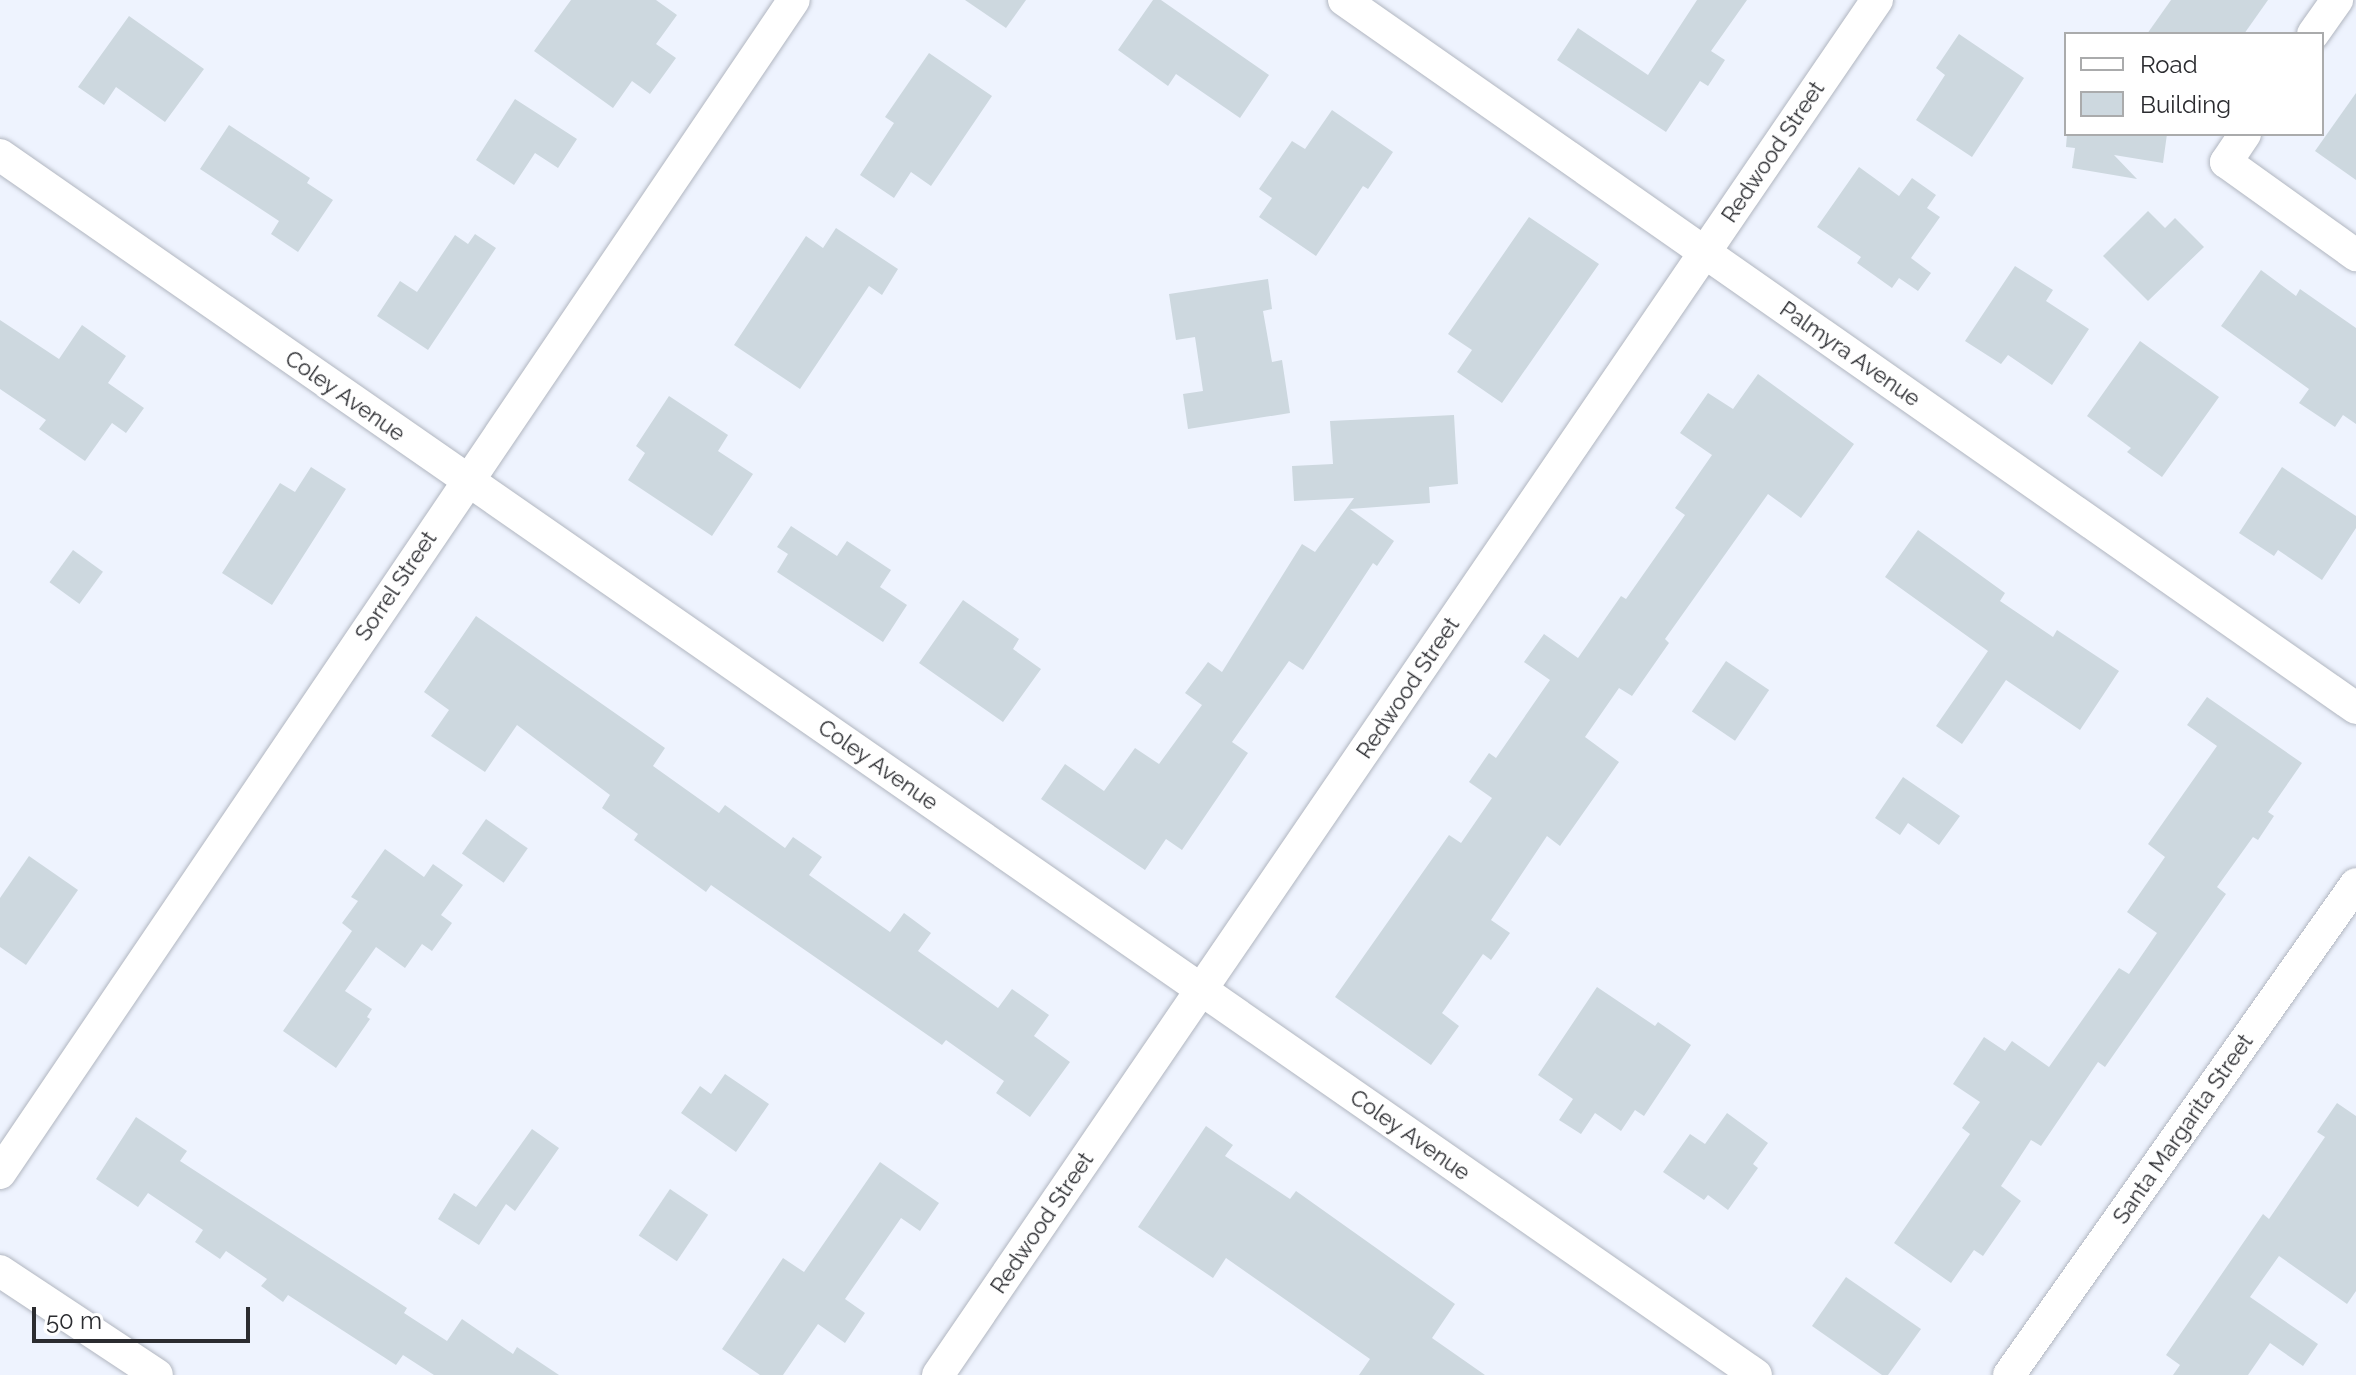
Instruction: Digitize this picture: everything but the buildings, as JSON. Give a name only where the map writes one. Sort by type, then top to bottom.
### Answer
[{"type":"street","name":"Sorrel Street","points":[[0,1173],[794,0]]},
{"type":"street","name":"Palmyra Avenue","points":[[1344,0],[2356,708]]},
{"type":"street","name":"Redwood Street","points":[[938,1375],[1877,0]]},
{"type":"street","points":[[2314,32],[2337,0]]},
{"type":"street","points":[[2244,136],[2226,162],[2356,255]]},
{"type":"street","name":"Coley Avenue","points":[[0,155],[1756,1375]]},
{"type":"street","name":"Santa Margarita Street","points":[[2009,1375],[2356,884]]},
{"type":"street","points":[[0,1271],[157,1375]]}]
